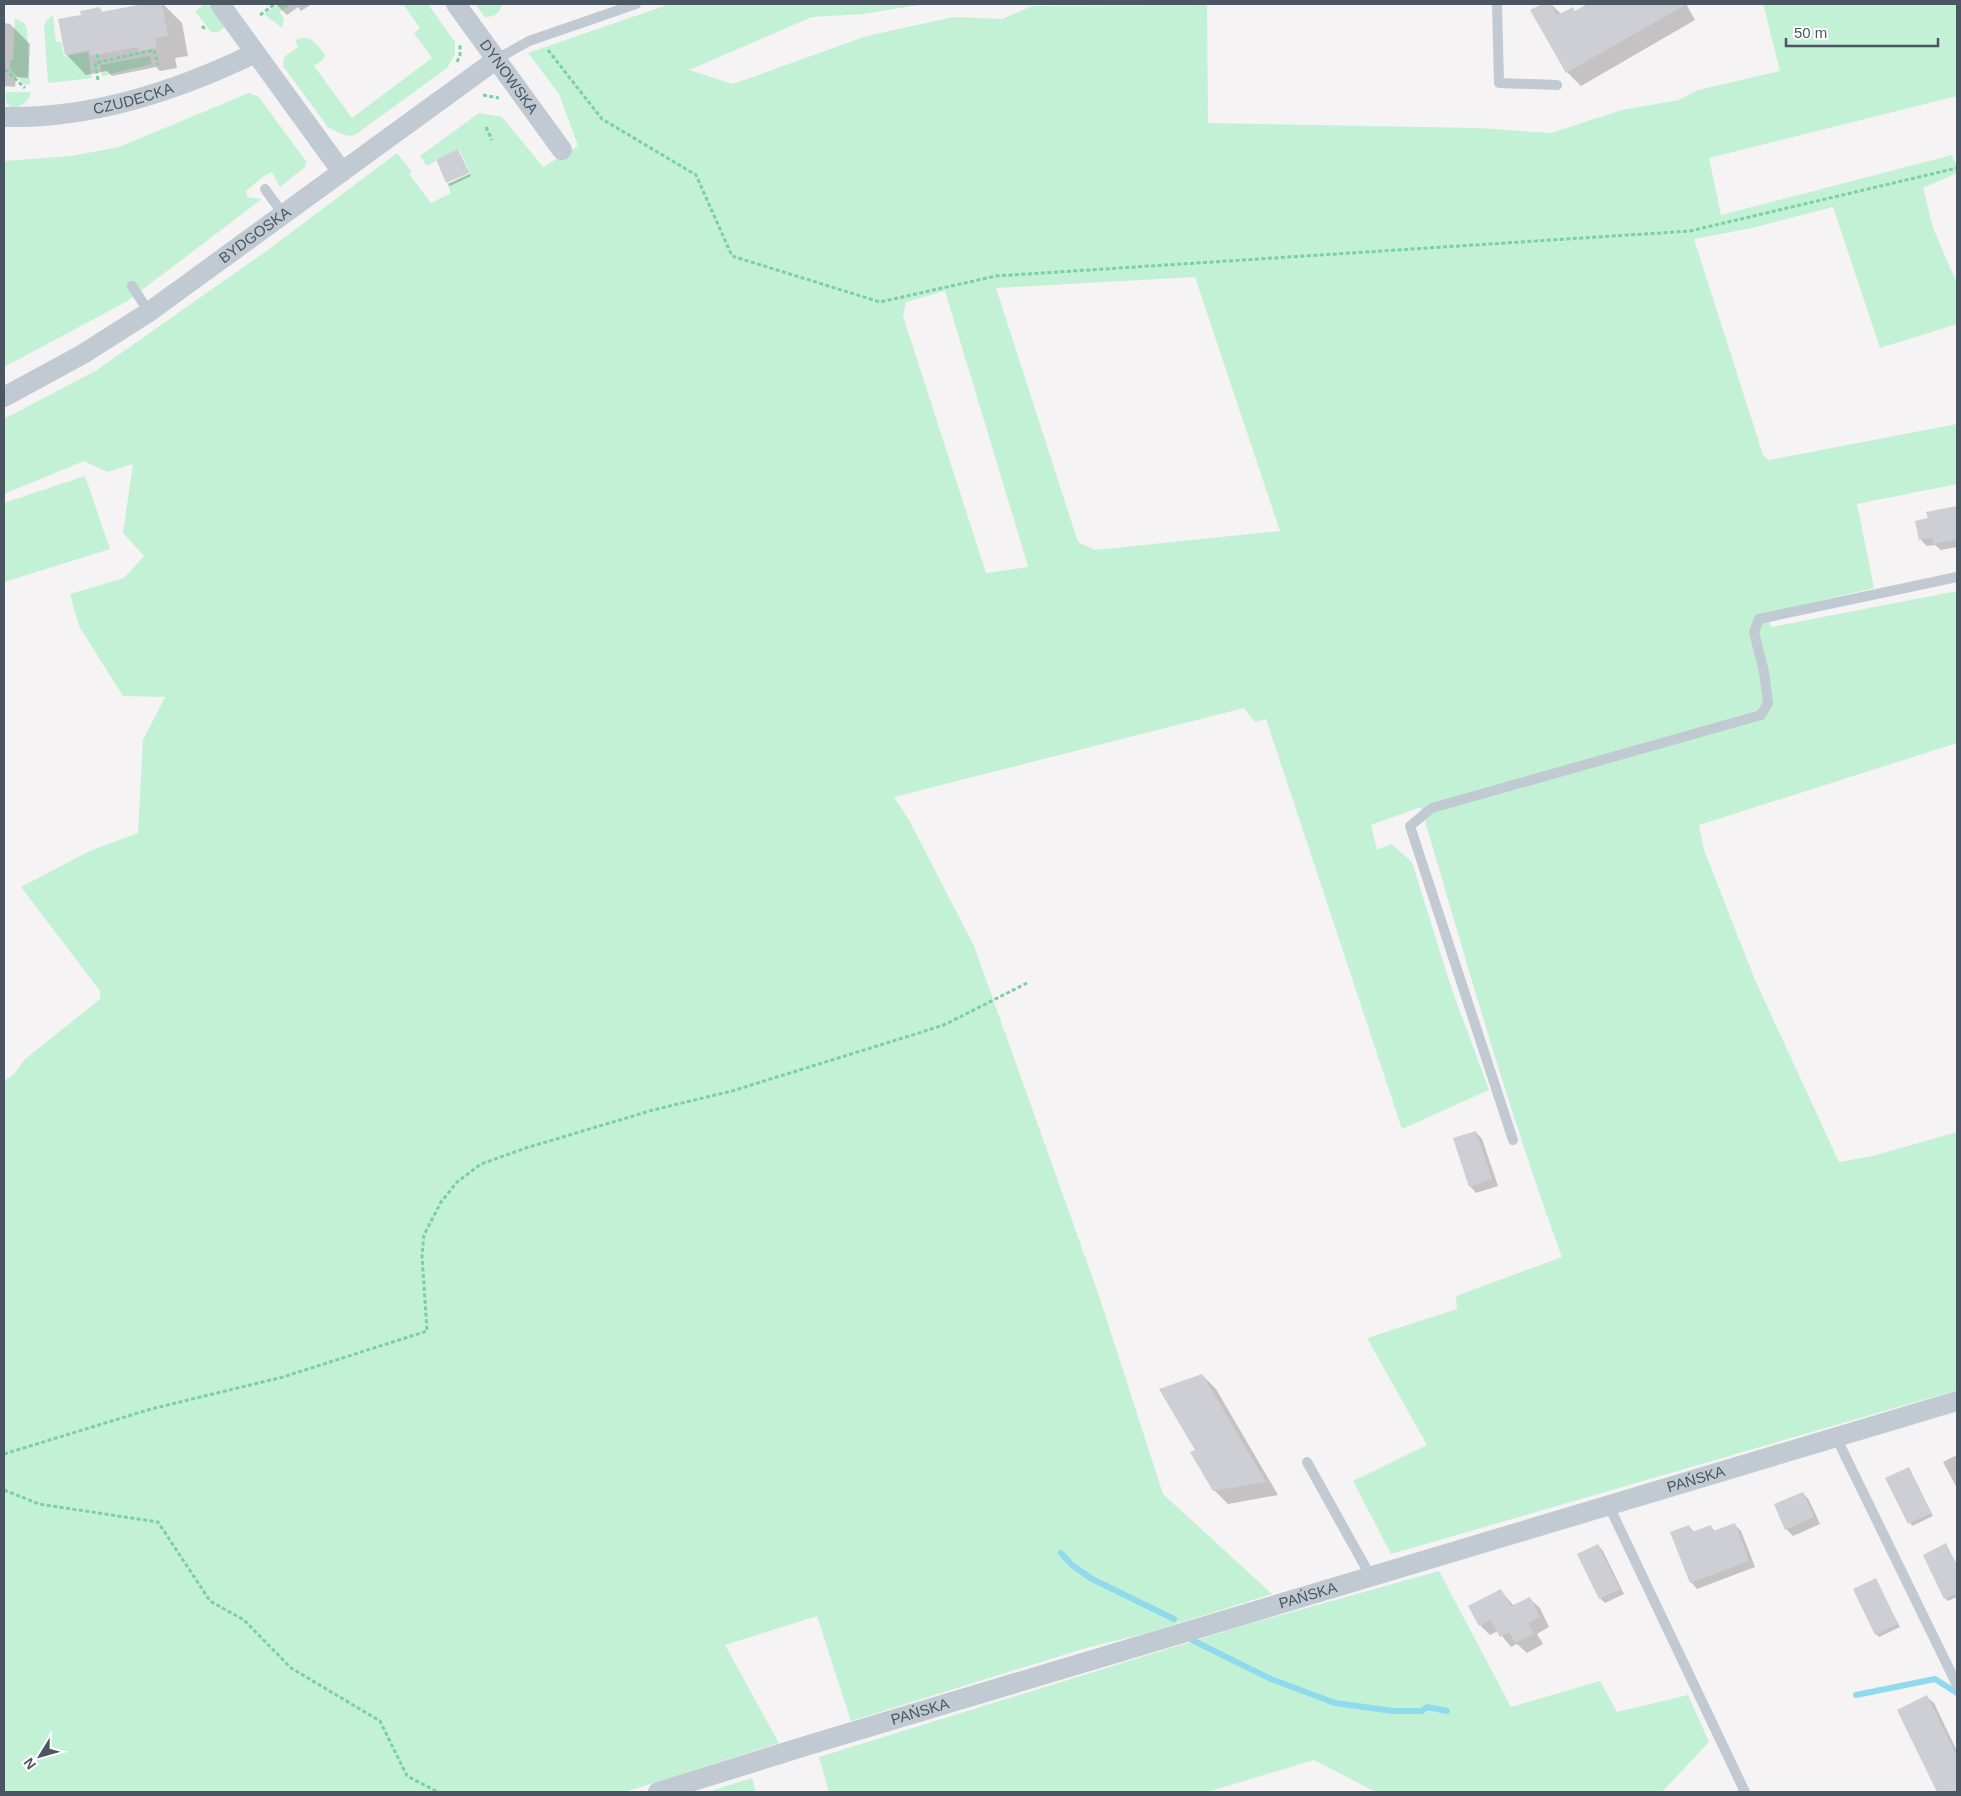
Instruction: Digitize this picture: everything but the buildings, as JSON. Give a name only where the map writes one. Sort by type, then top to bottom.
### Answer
[{"type":"street","points":[[220,4],[342,172]]},
{"type":"street","name":"DYNOWSKA","points":[[456,4],[562,150]]},
{"type":"street","name":"CZUDECKA","points":[[4,117],[59,113],[117,104],[155,94],[189,82],[256,53]]},
{"type":"street","name":"BYDGOSKA","points":[[4,397],[83,354],[149,312],[497,59]]},
{"type":"street","name":"PAŃSKA","points":[[658,1792],[686,1788],[1371,1577],[1957,1401]]},
{"type":"lane","points":[[497,59],[530,41],[636,4]]},
{"type":"lane","points":[[1498,4],[1499,83],[1557,84]]},
{"type":"lane","points":[[265,189],[283,214]]},
{"type":"lane","points":[[132,286],[149,312]]},
{"type":"lane","points":[[1513,1140],[1410,826],[1432,808],[1761,716],[1768,704],[1764,672],[1754,632],[1759,619],[1957,577]]},
{"type":"lane","points":[[1836,1437],[1957,1685]]},
{"type":"lane","points":[[1307,1462],[1371,1577]]},
{"type":"lane","points":[[1609,1506],[1745,1792]]},
{"type":"path","points":[[260,15],[269,5],[275,4]]},
{"type":"path","points":[[538,38],[602,119],[696,175],[732,256],[880,302],[996,276],[1690,231],[1957,168]]},
{"type":"path","points":[[98,62],[154,50],[158,65]]},
{"type":"path","points":[[97,54],[98,62],[95,63],[98,80]]},
{"type":"path","points":[[4,71],[7,71],[25,88]]},
{"type":"path","points":[[486,127],[492,140]]},
{"type":"path","points":[[4,1454],[151,1409],[283,1377],[427,1331],[422,1256],[424,1235],[441,1202],[457,1182],[481,1164],[526,1148],[653,1110],[732,1091],[922,1032],[946,1024],[1027,983]]},
{"type":"path","points":[[4,1490],[39,1504],[158,1522],[210,1601],[244,1620],[291,1668],[380,1721],[407,1776],[438,1792]]},
{"type":"green space","points":[[279,4],[291,4],[280,12],[284,20],[282,28],[264,14]]},
{"type":"green space","points":[[403,4],[428,4],[455,42],[455,54],[447,68],[355,135],[344,135],[328,127],[283,66],[284,57],[298,47],[295,41],[304,38],[316,43],[325,55],[324,59],[314,66],[352,118],[432,58],[414,33],[420,28]]},
{"type":"green space","points":[[475,4],[502,4],[496,14],[485,17]]},
{"type":"green space","points":[[670,4],[925,4],[862,14],[812,17],[689,70],[733,84],[867,36],[953,17],[1002,19],[1032,6],[1207,5],[1208,123],[1478,128],[1551,133],[1622,110],[1679,100],[1698,90],[1780,71],[1763,4],[1957,4],[1957,96],[1709,158],[1721,215],[1952,155],[1957,167],[1957,173],[1923,188],[1933,228],[1957,284],[1957,324],[1880,348],[1833,207],[1752,228],[1694,239],[1763,455],[1769,460],[1957,424],[1957,484],[1857,504],[1874,588],[1767,613],[1771,627],[1957,591],[1957,743],[1699,825],[1704,850],[1755,980],[1839,1162],[1873,1156],[1957,1132],[1957,1390],[1391,1554],[1353,1481],[1427,1445],[1367,1338],[1457,1309],[1456,1296],[1562,1257],[1505,1089],[1421,807],[1371,825],[1377,850],[1391,844],[1412,862],[1451,987],[1489,1090],[1402,1129],[1266,719],[1255,722],[1244,708],[894,797],[909,820],[974,946],[1099,1296],[1163,1494],[1272,1594],[1147,1633],[1086,1648],[851,1721],[817,1616],[725,1645],[779,1743],[625,1792],[4,1792],[4,1081],[14,1074],[25,1059],[100,999],[100,991],[21,887],[90,851],[138,833],[143,740],[165,697],[123,696],[79,626],[70,594],[124,578],[144,556],[123,533],[133,464],[107,472],[84,461],[4,494],[4,419],[97,370],[265,252],[397,153],[412,172],[409,174],[431,203],[451,193],[447,184],[470,173],[459,149],[435,159],[436,161],[427,166],[420,156],[479,113],[502,117],[543,167],[578,146],[559,94],[528,53]],"holes":[[[1195,277],[1280,531],[1095,550],[1078,542],[996,288]],[[945,291],[1028,566],[1028,567],[986,573],[903,316],[906,302]]]},
{"type":"green space","points":[[203,5],[210,6],[225,27],[218,32],[211,32],[195,11]]},
{"type":"green space","points":[[53,15],[56,42],[61,42],[64,56],[88,52],[92,78],[48,83],[44,26]]},
{"type":"green space","points":[[15,18],[24,23],[27,29],[30,84],[25,85],[10,69],[10,60],[13,60]]},
{"type":"green space","points":[[150,56],[152,64],[102,76],[100,65]]},
{"type":"green space","points":[[6,92],[31,92],[24,104],[11,108],[6,102]]},
{"type":"green space","points":[[249,93],[258,96],[306,161],[305,167],[280,187],[272,172],[264,176],[246,191],[247,197],[262,199],[126,302],[4,367],[4,161],[71,156],[119,147]]},
{"type":"green space","points":[[85,476],[110,549],[4,582],[4,503]]},
{"type":"green space","points":[[1439,1571],[1511,1707],[1600,1681],[1617,1712],[1688,1695],[1709,1742],[1662,1792],[1376,1792],[1314,1760],[1207,1792],[829,1792],[819,1757],[1242,1626]]},
{"type":"green space","points":[[752,1778],[756,1792],[707,1792]]},
{"type":"waterway","points":[[1061,1553],[1072,1565],[1092,1579],[1174,1619]]},
{"type":"waterway","points":[[1192,1640],[1271,1679],[1335,1703],[1393,1711],[1422,1711],[1427,1707],[1447,1711]]},
{"type":"waterway","points":[[1856,1695],[1935,1679],[1957,1693]]}]
